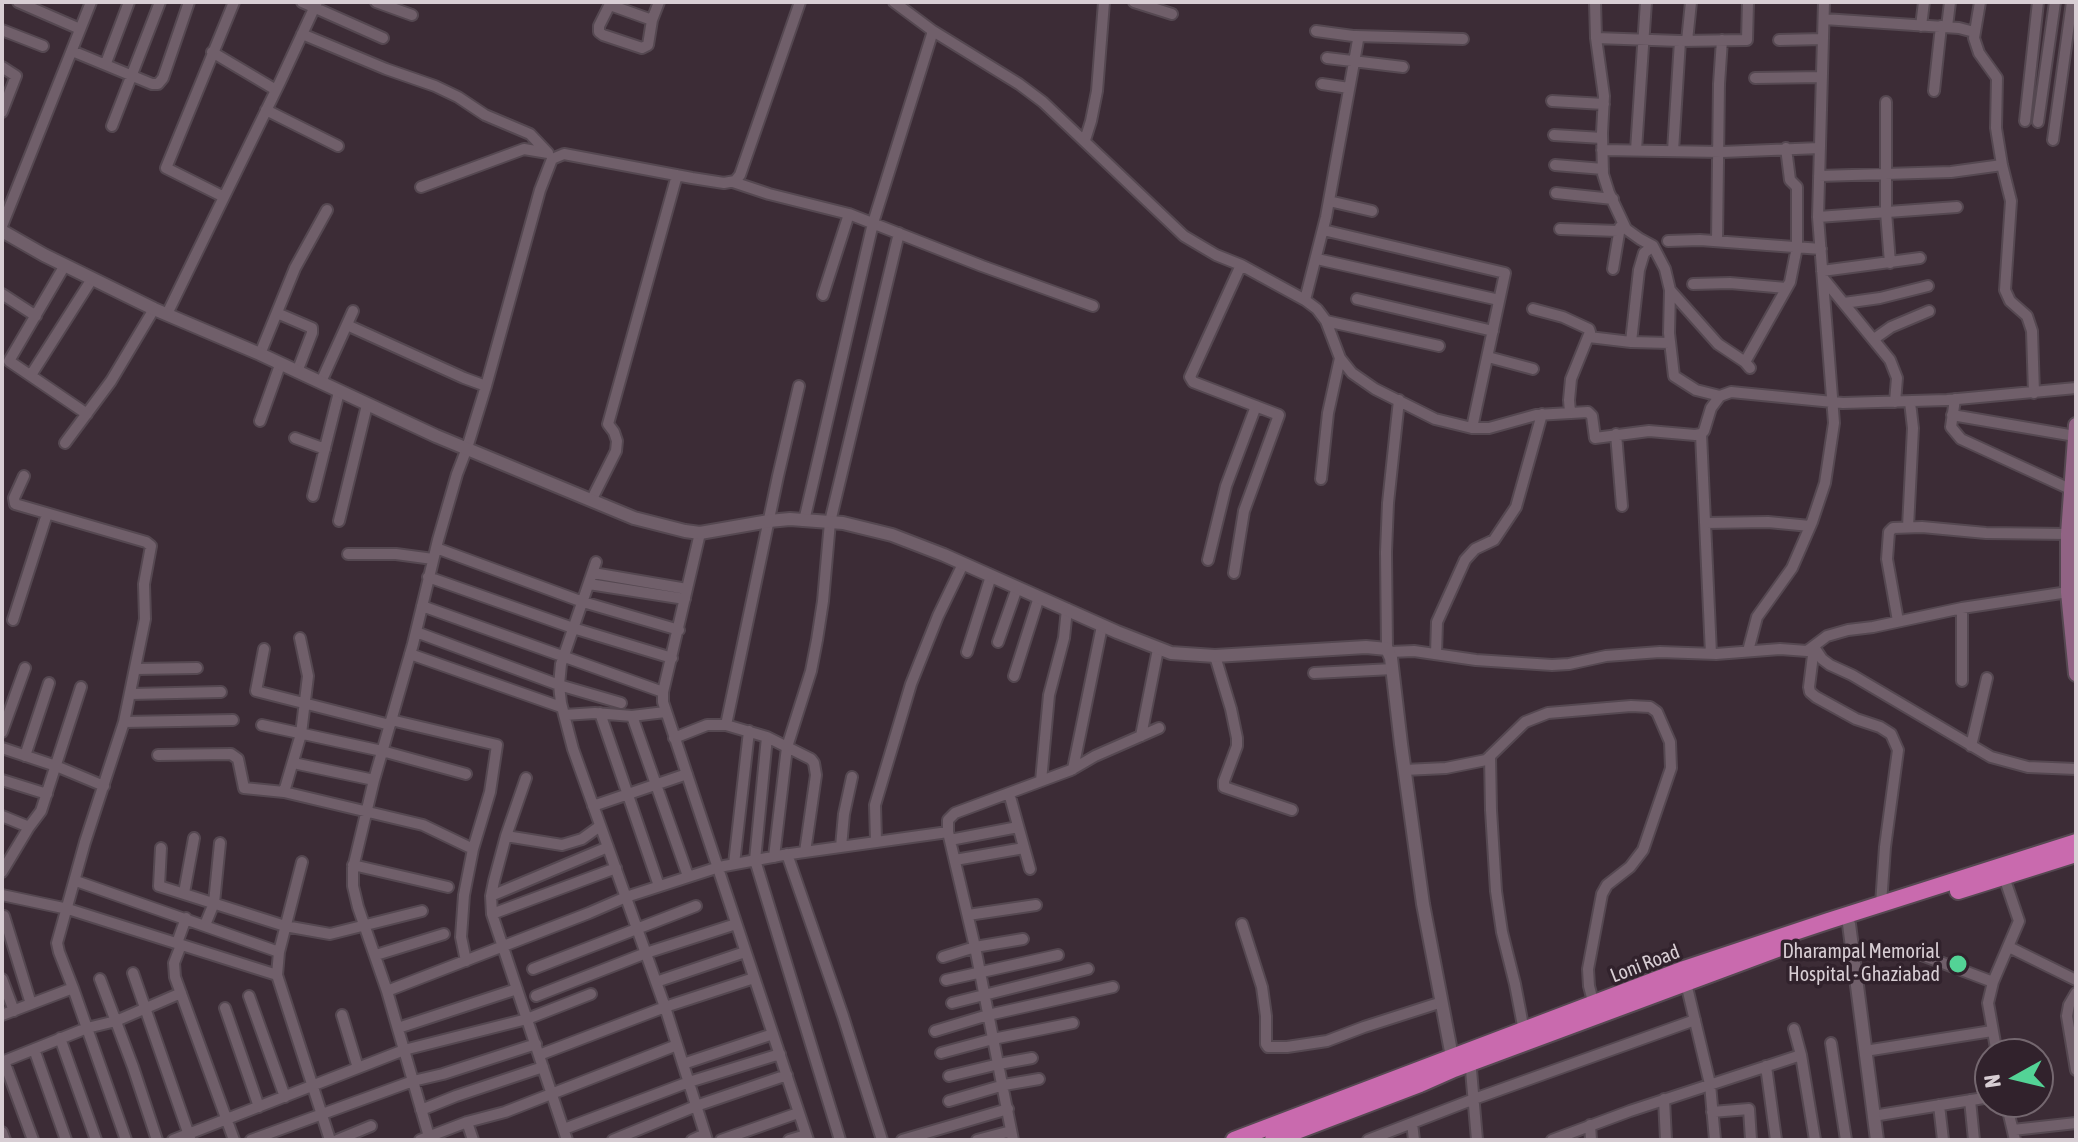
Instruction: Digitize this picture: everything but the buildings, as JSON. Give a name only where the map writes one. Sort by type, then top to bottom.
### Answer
[{"type":"highway","name":"Loni Road","points":[[1234,1140],[1596,1011],[1684,969],[2076,842]]},
{"type":"highway","name":"Loni Road","points":[[1470,1058],[1524,1031],[1686,983],[1849,924],[2076,854]]},
{"type":"highway","name":"Loni Road","points":[[1273,1140],[1454,1064]]},
{"type":"main road","points":[[2075,430],[2068,534],[2076,674]]},
{"type":"street","points":[[18,2],[80,29]]},
{"type":"street","points":[[106,63],[129,2]]},
{"type":"street","points":[[112,126],[160,2]]},
{"type":"street","points":[[72,51],[152,84],[160,83],[189,2]]},
{"type":"street","points":[[224,197],[166,168],[234,2]]},
{"type":"street","points":[[302,2],[316,4],[383,38]]},
{"type":"street","points":[[376,2],[412,15]]},
{"type":"street","points":[[652,20],[610,4],[599,29],[603,35],[638,48],[645,47],[659,2]]},
{"type":"street","points":[[733,182],[740,175],[800,2]]},
{"type":"street","points":[[894,2],[909,7],[933,31],[1043,102],[1184,236],[1317,309],[1326,321],[1340,358],[1352,373],[1367,384],[1433,418],[1472,428],[1495,427],[1542,414],[1570,412],[1592,414],[1595,438],[1649,431],[1701,434]]},
{"type":"street","points":[[1085,140],[1097,91],[1104,2]]},
{"type":"street","points":[[1134,2],[1172,14]]},
{"type":"street","points":[[1595,2],[1596,38],[1604,96],[1603,169],[1620,226],[1613,269]]},
{"type":"street","points":[[1636,150],[1646,2]]},
{"type":"street","points":[[1673,151],[1691,2]]},
{"type":"street","points":[[1596,38],[1747,40],[1748,2]]},
{"type":"street","points":[[1748,651],[1757,617],[1792,568],[1810,526],[1825,483],[1834,423],[1818,217],[1824,2]]},
{"type":"street","points":[[1921,26],[1924,2]]},
{"type":"street","points":[[1934,91],[1950,2]]},
{"type":"street","points":[[1980,2],[1974,38],[1979,53],[1997,78],[1996,128],[2011,201],[2005,290],[2010,301],[2027,316],[2032,331],[2034,393]]},
{"type":"street","points":[[2025,121],[2038,2]]},
{"type":"street","points":[[2038,122],[2055,2]]},
{"type":"street","points":[[2053,140],[2072,2]]},
{"type":"street","points":[[89,3],[2,229],[65,265],[161,312],[260,354],[367,405],[634,518],[700,533],[790,519],[843,523],[892,535],[1102,626],[1158,649],[1182,655],[1215,656],[1366,647],[1552,665],[1606,656],[1660,652],[1807,651],[1834,633],[1962,608],[2071,599]]},
{"type":"street","points":[[65,443],[161,312],[224,197],[316,4]]},
{"type":"street","points":[[1824,19],[1959,28],[1974,32]]},
{"type":"street","points":[[2,30],[43,46]]},
{"type":"street","points":[[804,521],[873,223],[933,31]]},
{"type":"street","points":[[1316,31],[1356,36],[1463,39]]},
{"type":"street","points":[[302,34],[435,86],[485,115],[530,134],[553,154]]},
{"type":"street","points":[[1305,300],[1329,201],[1358,40],[1356,36]]},
{"type":"street","points":[[1779,40],[1823,39]]},
{"type":"street","points":[[1717,241],[1722,40]]},
{"type":"street","points":[[212,52],[276,90]]},
{"type":"street","points":[[1327,58],[1403,67]]},
{"type":"street","points":[[2,67],[16,76],[5,95],[2,112]]},
{"type":"street","points":[[1755,78],[1822,77]]},
{"type":"street","points":[[1322,84],[1349,88]]},
{"type":"street","points":[[1552,101],[1604,104]]},
{"type":"street","points":[[1886,102],[1886,212],[1890,263]]},
{"type":"street","points":[[266,110],[338,146]]},
{"type":"street","points":[[1554,135],[1636,150],[1719,152],[1820,148]]},
{"type":"street","points":[[1670,290],[1718,344],[1747,365],[1790,282],[1797,247],[1797,187],[1790,180],[1786,148]]},
{"type":"street","points":[[421,187],[524,149],[733,182],[849,214],[1093,306]]},
{"type":"street","points":[[553,154],[434,554],[416,632],[366,811],[353,865],[353,886],[398,1028],[426,1139],[467,1122],[505,1112],[677,1045]]},
{"type":"street","points":[[1555,165],[1603,169]]},
{"type":"street","points":[[1819,176],[1951,172],[2002,165]]},
{"type":"street","points":[[592,499],[616,451],[617,441],[608,424],[677,175]]},
{"type":"street","points":[[1556,193],[1613,199]]},
{"type":"street","points":[[1329,201],[1372,211]]},
{"type":"street","points":[[1818,217],[1957,207]]},
{"type":"street","points":[[260,354],[295,268],[327,210]]},
{"type":"street","points":[[823,295],[849,214]]},
{"type":"street","points":[[1560,229],[1620,226],[1653,246],[1662,260],[1670,290],[1670,343],[1674,376],[1696,390],[1720,396]]},
{"type":"street","points":[[1323,230],[1505,273],[1472,428]]},
{"type":"street","points":[[774,857],[787,747],[814,656],[823,601],[830,522],[899,233]]},
{"type":"street","points":[[1668,241],[1717,241],[1821,249]]},
{"type":"street","points":[[1631,342],[1639,270],[1644,253],[1653,246]]},
{"type":"street","points":[[1823,274],[1920,258]]},
{"type":"street","points":[[1317,259],[1499,300]]},
{"type":"street","points":[[65,265],[9,361],[87,414]]},
{"type":"street","points":[[1234,573],[1244,511],[1279,415],[1193,382],[1190,377],[1241,265]]},
{"type":"street","points":[[1823,274],[1895,370],[1895,402]]},
{"type":"street","points":[[31,375],[92,279]]},
{"type":"street","points":[[1693,284],[1730,283],[1786,288]]},
{"type":"street","points":[[1844,303],[1928,286]]},
{"type":"street","points":[[2,294],[36,316]]},
{"type":"street","points":[[1357,299],[1493,331]]},
{"type":"street","points":[[1533,309],[1589,329],[1589,337],[1571,379],[1570,412]]},
{"type":"street","points":[[321,382],[353,311]]},
{"type":"street","points":[[1874,339],[1891,327],[1929,311]]},
{"type":"street","points":[[277,313],[312,328],[297,372]]},
{"type":"street","points":[[1326,321],[1439,346]]},
{"type":"street","points":[[347,325],[486,386]]},
{"type":"street","points":[[1589,337],[1670,343]]},
{"type":"street","points":[[1488,357],[1533,369]]},
{"type":"street","points":[[1321,479],[1328,413],[1340,358]]},
{"type":"street","points":[[260,421],[280,365]]},
{"type":"street","points":[[726,725],[799,386]]},
{"type":"street","points":[[1711,654],[1701,434],[1711,408],[1720,396],[1731,392],[1831,402],[1910,402],[2076,388]]},
{"type":"street","points":[[313,496],[339,392]]},
{"type":"street","points":[[1955,399],[1951,427],[1961,439],[2070,489]]},
{"type":"street","points":[[1399,400],[1388,503],[1388,651],[1393,669],[1423,904],[1454,1064]]},
{"type":"street","points":[[1908,527],[1913,428],[1910,402]]},
{"type":"street","points":[[339,521],[367,405]]},
{"type":"street","points":[[1208,560],[1226,486],[1256,406]]},
{"type":"street","points":[[1436,654],[1437,622],[1465,560],[1475,549],[1494,540],[1516,507],[1542,414]]},
{"type":"street","points":[[1952,415],[2075,430]]},
{"type":"street","points":[[1616,434],[1622,506]]},
{"type":"street","points":[[295,438],[325,449]]},
{"type":"street","points":[[24,476],[14,498],[18,505],[151,546],[144,584],[145,619],[131,694],[57,943],[126,1140]]},
{"type":"street","points":[[13,620],[47,514]]},
{"type":"street","points":[[1706,523],[1768,522],[1810,526]]},
{"type":"street","points":[[1898,621],[1887,559],[1889,532],[1893,528],[2068,534]]},
{"type":"street","points":[[700,533],[663,692],[665,712],[807,1137],[789,1140]]},
{"type":"street","points":[[348,554],[434,554],[679,630]]},
{"type":"street","points":[[876,841],[875,805],[911,684],[932,628],[963,564]]},
{"type":"street","points":[[686,594],[594,568],[564,656],[559,685],[573,749],[665,1007],[706,1137],[692,1140]]},
{"type":"street","points":[[967,652],[991,576]]},
{"type":"street","points":[[428,577],[573,628],[672,658]]},
{"type":"street","points":[[589,584],[686,594]]},
{"type":"street","points":[[998,642],[1017,588]]},
{"type":"street","points":[[1014,676],[1039,597]]},
{"type":"street","points":[[422,606],[663,692]]},
{"type":"street","points":[[1962,608],[1962,681]]},
{"type":"street","points":[[1041,781],[1049,695],[1064,638],[1067,609]]},
{"type":"street","points":[[1073,769],[1102,626]]},
{"type":"street","points":[[416,632],[559,685],[621,703]]},
{"type":"street","points":[[284,792],[301,734],[308,676],[300,638]]},
{"type":"street","points":[[1814,647],[1830,665],[1991,757],[2028,767],[2076,769]]},
{"type":"street","points":[[1814,647],[1810,692],[1856,719],[1891,734],[1898,750],[1881,904]]},
{"type":"street","points":[[264,649],[256,691],[497,745],[490,792],[473,849],[464,895],[461,930],[466,961]]},
{"type":"street","points":[[1141,736],[1158,649]]},
{"type":"street","points":[[410,654],[563,711],[632,716],[665,712]]},
{"type":"street","points":[[1215,656],[1237,738],[1223,785],[1232,791],[1292,810]]},
{"type":"street","points":[[2,732],[25,668]]},
{"type":"street","points":[[136,669],[197,668]]},
{"type":"street","points":[[1314,673],[1393,669]]},
{"type":"street","points":[[1971,746],[1987,678]]},
{"type":"street","points":[[25,756],[49,683]]},
{"type":"street","points":[[2,872],[41,811],[81,687]]},
{"type":"street","points":[[131,694],[221,692]]},
{"type":"street","points":[[1404,770],[1466,765],[1486,760],[1525,722],[1537,715],[1620,707],[1650,707],[1657,712],[1670,742],[1671,768],[1643,850],[1636,861],[1607,885],[1602,894],[1588,969],[1596,1011]]},
{"type":"street","points":[[600,713],[659,886]]},
{"type":"street","points":[[632,716],[688,876]]},
{"type":"street","points":[[124,722],[233,720]]},
{"type":"street","points":[[262,725],[382,751],[466,774]]},
{"type":"street","points":[[674,738],[707,725],[726,725],[767,737],[811,759],[816,768],[805,852]]},
{"type":"street","points":[[977,1140],[1012,1135],[948,820],[950,816],[1073,769],[1159,728]]},
{"type":"street","points":[[734,864],[749,731]]},
{"type":"street","points":[[767,737],[755,860],[840,1140]]},
{"type":"street","points":[[2,748],[104,786]]},
{"type":"street","points":[[158,755],[231,754],[238,759],[244,788],[284,792],[423,825],[473,849]]},
{"type":"street","points":[[1490,756],[1496,891],[1524,1031]]},
{"type":"street","points":[[298,764],[374,780]]},
{"type":"street","points":[[593,806],[687,774]]},
{"type":"street","points":[[841,847],[852,777]]},
{"type":"street","points":[[526,778],[506,836],[491,896],[492,914],[566,1134],[689,1082],[780,1054]]},
{"type":"street","points":[[2,780],[47,794]]},
{"type":"street","points":[[1009,793],[1030,869]]},
{"type":"street","points":[[2,816],[29,827]]},
{"type":"street","points":[[506,836],[562,845],[582,839],[600,826]]},
{"type":"street","points":[[387,991],[626,897],[719,867],[876,841],[1018,827]]},
{"type":"street","points":[[184,893],[194,838]]},
{"type":"street","points":[[205,925],[214,903],[220,843]]},
{"type":"street","points":[[491,896],[608,847]]},
{"type":"street","points":[[161,848],[159,886],[285,926],[330,934],[422,911]]},
{"type":"street","points":[[955,860],[1024,848]]},
{"type":"street","points":[[787,854],[882,1140]]},
{"type":"street","points":[[302,862],[276,966],[330,1140]]},
{"type":"street","points":[[353,865],[448,887]]},
{"type":"street","points":[[492,914],[616,868]]},
{"type":"street","points":[[1994,1038],[1988,1003],[1993,982],[2019,921],[2004,877]]},
{"type":"street","points":[[76,881],[279,952]]},
{"type":"street","points":[[2,895],[68,909],[277,975]]},
{"type":"street","points":[[968,915],[1036,905]]},
{"type":"street","points":[[533,969],[696,906]]},
{"type":"street","points":[[4,916],[31,1004]]},
{"type":"street","points":[[186,918],[174,970],[234,1140]]},
{"type":"street","points":[[536,996],[646,953],[736,924]]},
{"type":"street","points":[[1242,924],[1262,987],[1268,1047],[1327,1041],[1442,1002]]},
{"type":"street","points":[[1849,924],[1877,1140]]},
{"type":"street","points":[[376,955],[444,934]]},
{"type":"street","points":[[943,957],[975,947],[1023,939]]},
{"type":"street","points":[[2009,947],[2076,980]]},
{"type":"street","points":[[1911,951],[1993,982]]},
{"type":"street","points":[[656,982],[745,952]]},
{"type":"street","points":[[946,980],[1058,955]]},
{"type":"street","points":[[952,1003],[1088,969]]},
{"type":"street","points":[[133,973],[190,1137]]},
{"type":"street","points":[[251,1140],[413,1081],[538,1050],[754,978]]},
{"type":"street","points":[[2,979],[14,1011]]},
{"type":"street","points":[[100,979],[157,1140]]},
{"type":"street","points":[[1686,983],[1710,1084],[1715,1140]]},
{"type":"street","points":[[935,1031],[988,1015],[1113,987]]},
{"type":"street","points":[[2,1015],[73,988]]},
{"type":"street","points":[[398,1028],[517,989]]},
{"type":"street","points":[[33,1140],[3,1061],[87,1028],[116,1021],[181,993]]},
{"type":"street","points":[[2076,993],[2067,1016],[2076,1070]]},
{"type":"street","points":[[173,1140],[190,1137],[227,1119],[404,1050],[527,1019],[591,994]]},
{"type":"street","points":[[249,996],[285,1097]]},
{"type":"street","points":[[225,1008],[259,1107]]},
{"type":"street","points":[[342,1015],[358,1068]]},
{"type":"street","points":[[1368,1140],[1695,1020]]},
{"type":"street","points":[[941,1053],[1073,1023]]},
{"type":"street","points":[[1794,1029],[1815,1140]]},
{"type":"street","points":[[1865,1051],[1992,1031]]},
{"type":"street","points":[[683,1064],[773,1034]]},
{"type":"street","points":[[60,1038],[96,1140]]},
{"type":"street","points":[[1831,1043],[1846,1140]]},
{"type":"street","points":[[34,1049],[66,1140]]},
{"type":"street","points":[[1552,1140],[1664,1099],[1801,1055]]},
{"type":"street","points":[[949,1076],[1032,1058]]},
{"type":"street","points":[[1470,1058],[1477,1140]]},
{"type":"street","points":[[1766,1066],[1776,1140]]},
{"type":"street","points":[[421,1110],[543,1067]]},
{"type":"street","points":[[613,1140],[696,1106],[787,1075]]},
{"type":"street","points":[[949,1101],[1004,1085],[1039,1079]]},
{"type":"street","points":[[1664,1099],[1666,1140]]},
{"type":"street","points":[[1873,1116],[1974,1099]]},
{"type":"street","points":[[1970,1100],[1974,1140]]},
{"type":"street","points":[[1939,1105],[1943,1140]]},
{"type":"street","points":[[902,1140],[1008,1109]]},
{"type":"street","points":[[1712,1112],[1749,1109],[1751,1140]]},
{"type":"street","points":[[721,1140],[798,1113]]},
{"type":"street","points":[[467,1122],[473,1140]]},
{"type":"street","points":[[1412,1123],[1414,1140]]},
{"type":"street","points":[[2014,1135],[2076,1123]]},
{"type":"street","points":[[1590,1125],[1591,1140]]},
{"type":"street","points":[[337,1140],[371,1126]]},
{"type":"street","points":[[2,1132],[5,1140]]},
{"type":"place","name":"Dharampal Memorial Hospital - Ghaziabad","points":[[1958,964]]}]
